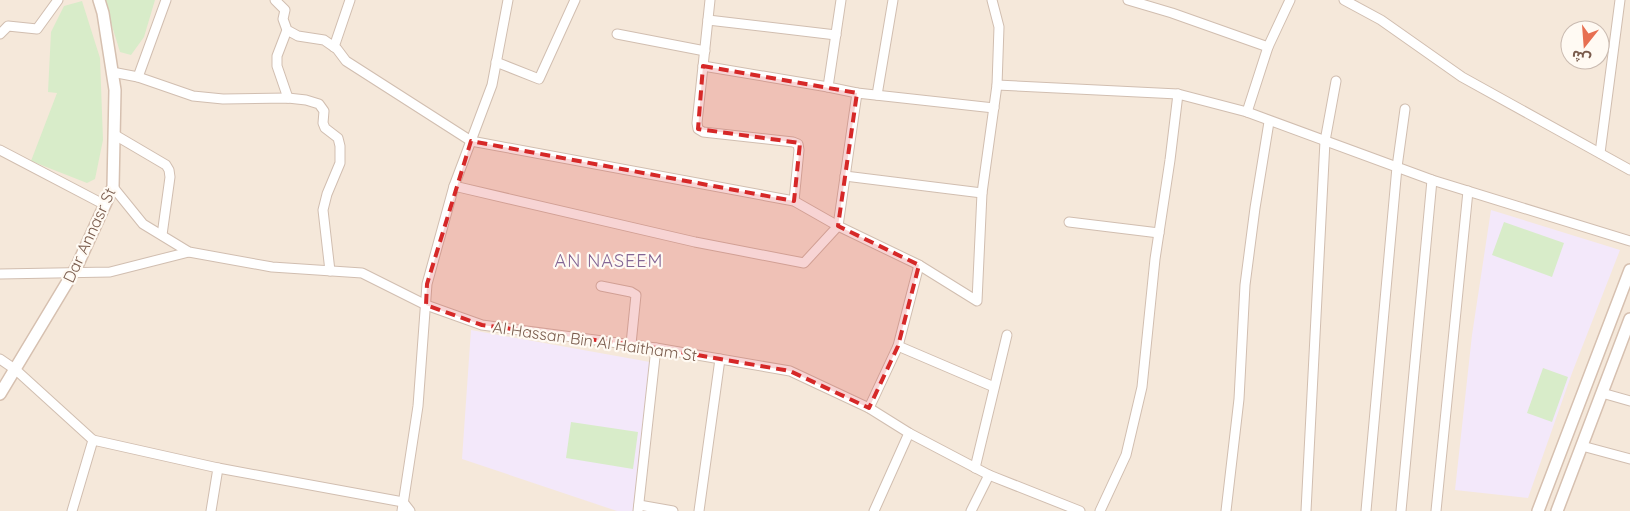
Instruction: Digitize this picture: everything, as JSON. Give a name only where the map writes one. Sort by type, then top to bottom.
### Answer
[{"type":"main road","name":"Dar Annasr St","points":[[0,394],[73,273],[114,187],[116,90],[103,13],[99,0]]},
{"type":"main road","points":[[1538,511],[1630,270]]},
{"type":"main road","points":[[1557,511],[1630,319]]},
{"type":"street","points":[[0,34],[8,26],[37,29],[58,0]]},
{"type":"street","points":[[138,76],[166,0]]},
{"type":"street","points":[[275,0],[285,10],[284,19],[287,30],[276,56],[277,66],[288,98]]},
{"type":"street","points":[[334,47],[350,0]]},
{"type":"street","points":[[402,507],[418,406],[427,284],[454,186],[492,85],[508,0]]},
{"type":"street","points":[[496,62],[539,79],[575,0]]},
{"type":"street","points":[[710,0],[697,123],[698,129],[703,132],[798,144],[794,201]]},
{"type":"street","points":[[828,87],[841,0]]},
{"type":"street","points":[[877,95],[893,0]]},
{"type":"street","points":[[287,30],[298,36],[324,40],[334,47],[346,60],[471,141],[794,201],[838,226],[919,265],[977,302],[982,193],[997,85],[999,26],[992,0]]},
{"type":"street","points":[[1128,0],[1172,13],[1268,48]]},
{"type":"street","points":[[1246,112],[1268,48],[1290,0]]},
{"type":"street","points":[[1344,0],[1381,20],[1462,77],[1630,170]]},
{"type":"street","points":[[1600,153],[1620,0]]},
{"type":"street","points":[[708,20],[836,35]]},
{"type":"street","points":[[617,34],[705,51]]},
{"type":"street","points":[[703,66],[857,93],[994,108]]},
{"type":"street","points":[[112,72],[138,76],[193,96],[222,99],[288,98],[319,104],[324,112],[323,123],[325,128],[338,138],[340,146],[340,163],[327,194],[323,210],[330,271]]},
{"type":"street","points":[[1306,511],[1325,142],[1336,80]]},
{"type":"street","points":[[997,85],[1178,94],[1246,112],[1432,180],[1630,241]]},
{"type":"street","points":[[454,186],[685,240],[804,263],[838,226],[857,93]]},
{"type":"street","points":[[1100,511],[1126,455],[1142,387],[1159,233],[1178,94]]},
{"type":"street","points":[[1366,511],[1397,167],[1405,109]]},
{"type":"street","points":[[1226,511],[1238,399],[1244,285],[1269,122]]},
{"type":"street","points":[[114,135],[166,165],[170,170],[162,236]]},
{"type":"street","points":[[0,150],[105,206]]},
{"type":"street","points":[[845,176],[982,193]]},
{"type":"street","points":[[1401,511],[1432,180]]},
{"type":"street","name":"Al Hassan Bin Al Haitham St","points":[[114,187],[143,224],[189,252],[272,267],[362,273],[426,305],[482,325],[631,344],[790,371],[869,408],[909,433],[989,475],[1056,507],[1080,511]]},
{"type":"street","points":[[1436,511],[1468,191]]},
{"type":"street","points":[[1069,222],[1159,233]]},
{"type":"street","points":[[0,274],[110,272],[189,252]]},
{"type":"street","points":[[869,408],[898,346],[919,265]]},
{"type":"street","points":[[601,286],[631,292],[636,295],[631,344]]},
{"type":"street","points":[[975,468],[1007,335]]},
{"type":"street","points":[[898,346],[994,387]]},
{"type":"street","points":[[656,348],[638,508],[673,511]]},
{"type":"street","points":[[699,511],[720,358]]},
{"type":"street","points":[[0,359],[16,370],[94,440],[402,507],[410,511]]},
{"type":"street","points":[[1602,393],[1630,401]]},
{"type":"street","points":[[874,511],[909,433]]},
{"type":"street","points":[[72,511],[94,440]]},
{"type":"street","points":[[1582,446],[1630,458]]},
{"type":"street","points":[[211,511],[218,468]]},
{"type":"street","points":[[971,511],[989,475]]},
{"type":"highlighted area","points":[[703,66],[857,93],[838,226],[919,265],[898,346],[869,408],[790,371],[656,348],[482,325],[426,305],[427,284],[471,141],[794,201],[800,143],[698,129]]},
{"type":"shaded area","points":[[0,0],[1630,0],[1630,511],[0,511]]},
{"type":"shaded area","points":[[1491,210],[1620,250],[1572,373],[1528,498],[1455,490],[1472,335]]},
{"type":"shaded area","points":[[471,330],[650,362],[633,511],[617,511],[462,459]]},
{"type":"green space","points":[[104,0],[155,0],[144,37],[131,55],[120,52]]},
{"type":"green space","points":[[82,1],[100,58],[103,140],[95,179],[87,183],[31,161],[57,93],[48,92],[51,32],[64,6]]},
{"type":"green space","points":[[1504,222],[1564,243],[1552,277],[1492,255]]},
{"type":"green space","points":[[1543,368],[1568,377],[1552,422],[1527,413]]},
{"type":"green space","points":[[571,422],[638,432],[633,469],[566,458]]},
{"type":"district","name":"AN NASEEM","points":[[609,260]]}]
